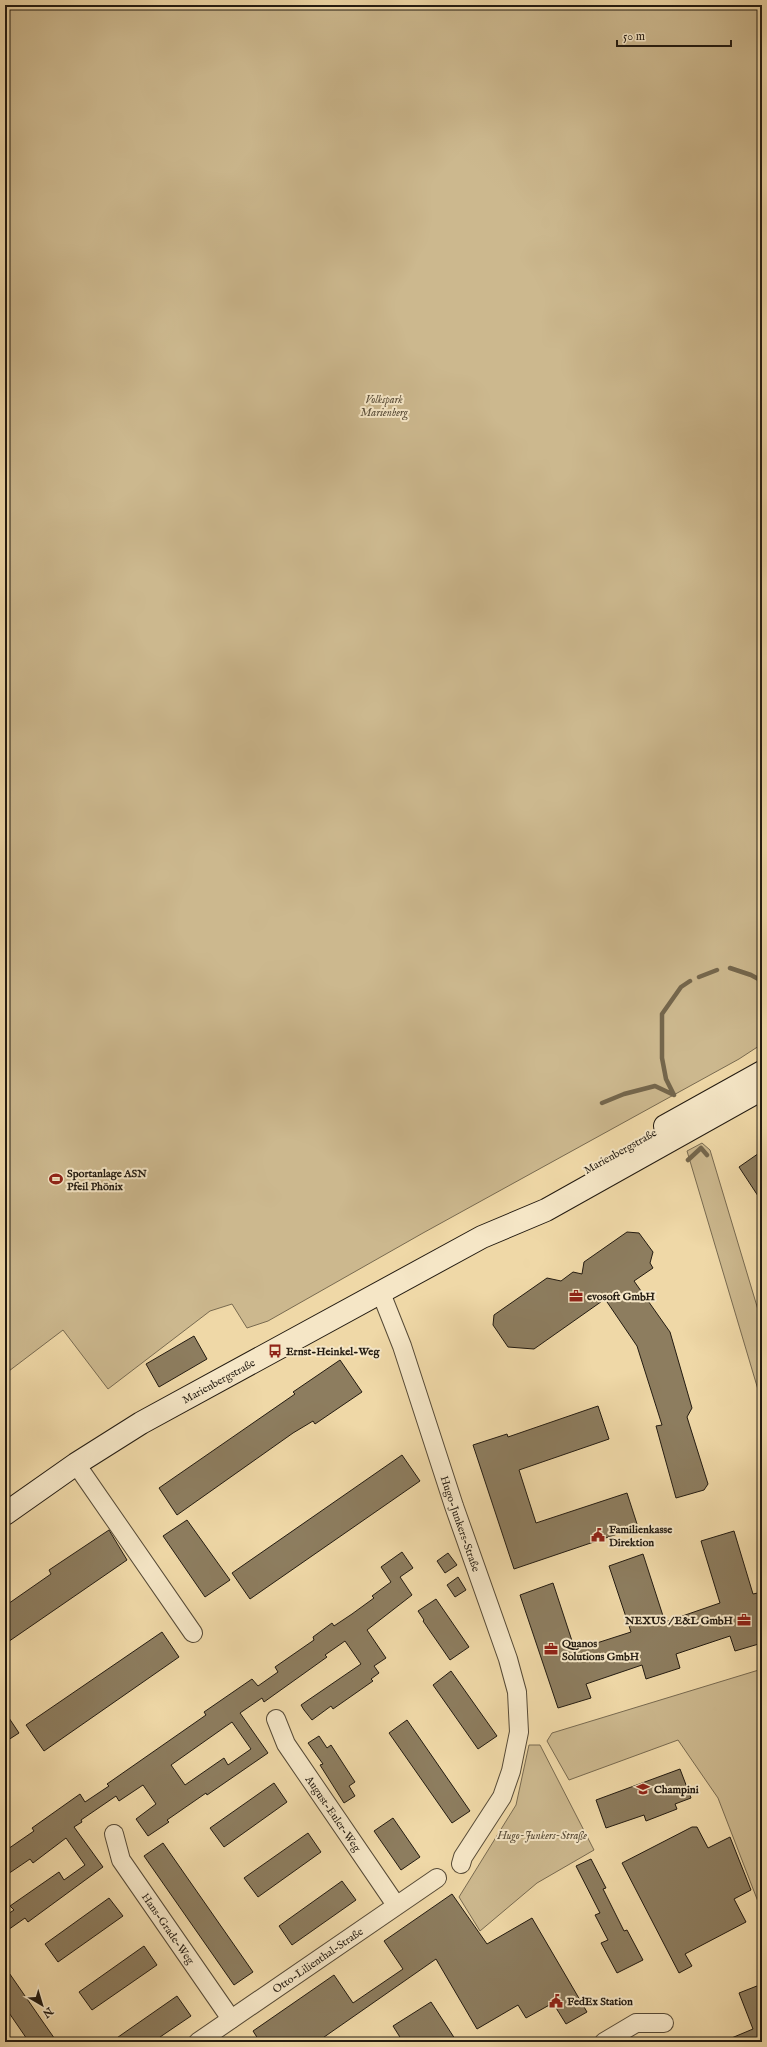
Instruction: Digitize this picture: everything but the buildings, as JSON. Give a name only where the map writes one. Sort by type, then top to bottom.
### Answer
[{"type":"main road","name":"Marienbergstraße","points":[[482,1237],[540,1195],[762,1072]]},
{"type":"main road","name":"Marienbergstraße","points":[[5,1514],[76,1464],[141,1423],[482,1237],[546,1210],[762,1089]]},
{"type":"street","name":"Hugo-Junkers-Straße","points":[[381,1293],[402,1346],[454,1506],[508,1659],[517,1692],[519,1732],[511,1771],[502,1797],[463,1857],[461,1864]]},
{"type":"street","points":[[76,1464],[193,1633]]},
{"type":"street","name":"August-Euler-Weg","points":[[276,1719],[286,1744],[396,1905]]},
{"type":"street","name":"Hans-Grade-Weg","points":[[114,1834],[121,1860],[231,2019]]},
{"type":"street","name":"Otto-Lilienthal-Straße","points":[[198,2042],[437,1878]]},
{"type":"street","points":[[604,2042],[636,2023],[664,2023]]},
{"type":"green space","name":"Volkspark Marienberg","points":[[5,5],[762,5],[762,1044],[739,1059],[423,1233],[268,1321],[247,1328],[232,1304],[210,1311],[108,1389],[63,1330],[5,1374]]},
{"type":"green space","points":[[702,1143],[710,1150],[762,1323],[762,1403],[687,1151]]},
{"type":"green space","points":[[762,1669],[762,1912],[718,1798],[678,1740],[569,1780],[547,1741],[552,1733]]},
{"type":"green space","name":"Hugo-Junkers-Straße","points":[[529,1745],[540,1745],[594,1850],[537,1883],[480,1931],[459,1897],[516,1805]]},
{"type":"waterway","points":[[730,968],[751,975],[762,981]]},
{"type":"waterway","points":[[699,977],[717,970]]},
{"type":"waterway","points":[[674,1095],[666,1079],[662,1058],[662,1014],[681,987],[690,981]]},
{"type":"waterway","points":[[602,1103],[624,1094],[655,1086],[674,1095]]},
{"type":"waterway","points":[[688,1160],[701,1148],[707,1155]]},
{"type":"place","name":"Sportanlage ASN Pfeil Phönix","points":[[56,1179]]},
{"type":"place","name":"evosoft GmbH","points":[[576,1296]]},
{"type":"place","name":"Ernst-Heinkel-Weg","points":[[275,1351]]},
{"type":"place","name":"Familienkasse Direktion","points":[[598,1535]]},
{"type":"place","name":"NEXUS / E&L GmbH","points":[[744,1620]]},
{"type":"place","name":"Quanos Solutions GmbH","points":[[551,1649]]},
{"type":"place","name":"Champini","points":[[643,1789]]},
{"type":"place","name":"FedEx Station","points":[[556,2001]]}]
